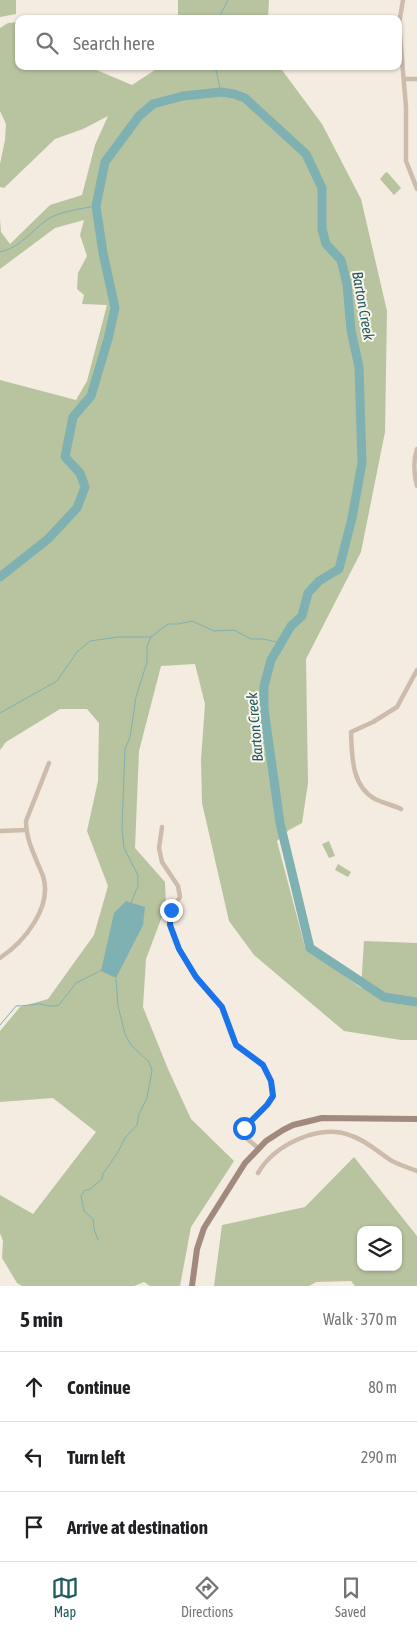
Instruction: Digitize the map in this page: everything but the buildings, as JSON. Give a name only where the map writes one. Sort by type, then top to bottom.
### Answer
[{"type":"street","points":[[401,15],[402,0]]},
{"type":"street","points":[[402,52],[406,161],[417,189]]},
{"type":"street","points":[[404,79],[417,79]]},
{"type":"street","points":[[417,449],[415,457],[417,486]]},
{"type":"street","points":[[401,808],[374,798],[358,784],[352,756],[351,732],[373,722],[397,707],[417,670]]},
{"type":"street","points":[[0,958],[13,947],[36,920],[42,909],[45,895],[43,877],[26,830],[29,811],[49,763]]},
{"type":"street","points":[[162,826],[159,848],[162,862],[178,886],[180,897],[171,910],[170,925],[179,949],[196,977],[222,1007],[236,1045],[263,1065],[271,1081],[273,1096],[267,1105],[244,1128],[244,1136],[258,1148]]},
{"type":"street","points":[[0,831],[26,830]]},
{"type":"street","points":[[192,1286],[197,1249],[204,1228],[245,1163],[258,1148],[283,1130],[311,1120],[322,1118],[417,1119]]},
{"type":"street","points":[[258,1173],[263,1164],[274,1154],[294,1141],[315,1134],[336,1132],[353,1136],[393,1161],[417,1171]]},
{"type":"green space","points":[[0,0],[16,0],[16,14],[0,17]]},
{"type":"green space","points":[[178,0],[269,0],[268,15],[178,15]]},
{"type":"green space","points":[[15,22],[15,70],[96,70],[132,85],[155,70],[282,70],[322,124],[361,199],[387,311],[385,432],[361,552],[306,659],[308,783],[302,823],[289,830],[277,841],[305,947],[361,988],[364,941],[417,943],[417,1040],[401,1040],[344,1031],[254,955],[229,921],[202,803],[201,760],[205,704],[195,664],[161,666],[139,751],[135,848],[165,882],[166,906],[146,959],[143,1007],[191,1119],[234,1161],[191,1227],[180,1286],[150,1286],[144,1282],[134,1286],[22,1286],[17,1283],[2,1258],[3,1241],[0,1233],[0,1195],[33,1214],[96,1132],[53,1098],[0,1102],[0,1031],[20,1007],[48,999],[94,935],[108,886],[87,831],[98,781],[99,723],[87,709],[60,709],[6,742],[0,750],[0,380],[76,400],[87,381],[107,305],[82,304],[84,295],[77,289],[78,273],[87,256],[80,235],[84,220],[55,228],[0,269],[0,219],[1,232],[10,244],[50,205],[82,195],[95,145],[108,116],[83,129],[55,139],[4,188],[0,187],[0,164],[6,124],[0,111],[0,28],[8,23]]},
{"type":"green space","points":[[386,172],[401,188],[394,195],[380,179]]},
{"type":"green space","points":[[329,841],[335,856],[329,858],[322,844]]},
{"type":"green space","points":[[338,864],[351,872],[348,877],[335,870]]},
{"type":"green space","points":[[354,1157],[417,1236],[417,1286],[355,1286],[351,1281],[316,1282],[309,1286],[214,1286],[222,1225],[305,1207]]},
{"type":"water","points":[[126,901],[145,907],[143,925],[116,978],[101,971],[114,913]]},
{"type":"waterway","points":[[220,15],[228,0]]},
{"type":"waterway","points":[[216,70],[221,92]]},
{"type":"waterway","name":"Barton Creek","points":[[0,577],[48,539],[77,508],[85,487],[80,473],[65,457],[73,417],[91,396],[115,308],[103,253],[96,206],[105,162],[139,116],[153,104],[183,96],[221,92],[245,98],[306,154],[322,188],[322,229],[326,244],[341,260],[347,284],[351,330],[359,367],[362,463],[352,518],[339,569],[319,581],[308,593],[302,616],[291,626],[271,660],[264,686],[264,709],[280,823],[310,948],[384,997],[417,1002]]},
{"type":"waterway","points":[[0,252],[19,243],[53,216],[96,206]]},
{"type":"waterway","points":[[0,713],[57,681],[77,652],[90,641],[118,637],[151,637],[168,624],[192,621],[214,631],[234,630],[251,639],[263,639],[281,643]]},
{"type":"waterway","points":[[131,903],[138,886],[138,875],[124,848],[122,827],[125,749],[130,737],[136,697],[147,662],[147,646],[151,637]]},
{"type":"waterway","points":[[0,1025],[16,1006],[59,1005],[76,983],[102,970]]},
{"type":"waterway","points":[[98,1240],[93,1219],[84,1211],[81,1196],[85,1190],[89,1190],[102,1179],[103,1174],[125,1138],[137,1125],[139,1114],[147,1098],[152,1071],[149,1062],[131,1045],[125,1034],[118,1006],[116,979]]},
{"type":"route","points":[[171,910],[170,925],[179,949],[196,977],[222,1007],[236,1045],[263,1065],[271,1081],[273,1096],[267,1105],[244,1128]]}]
